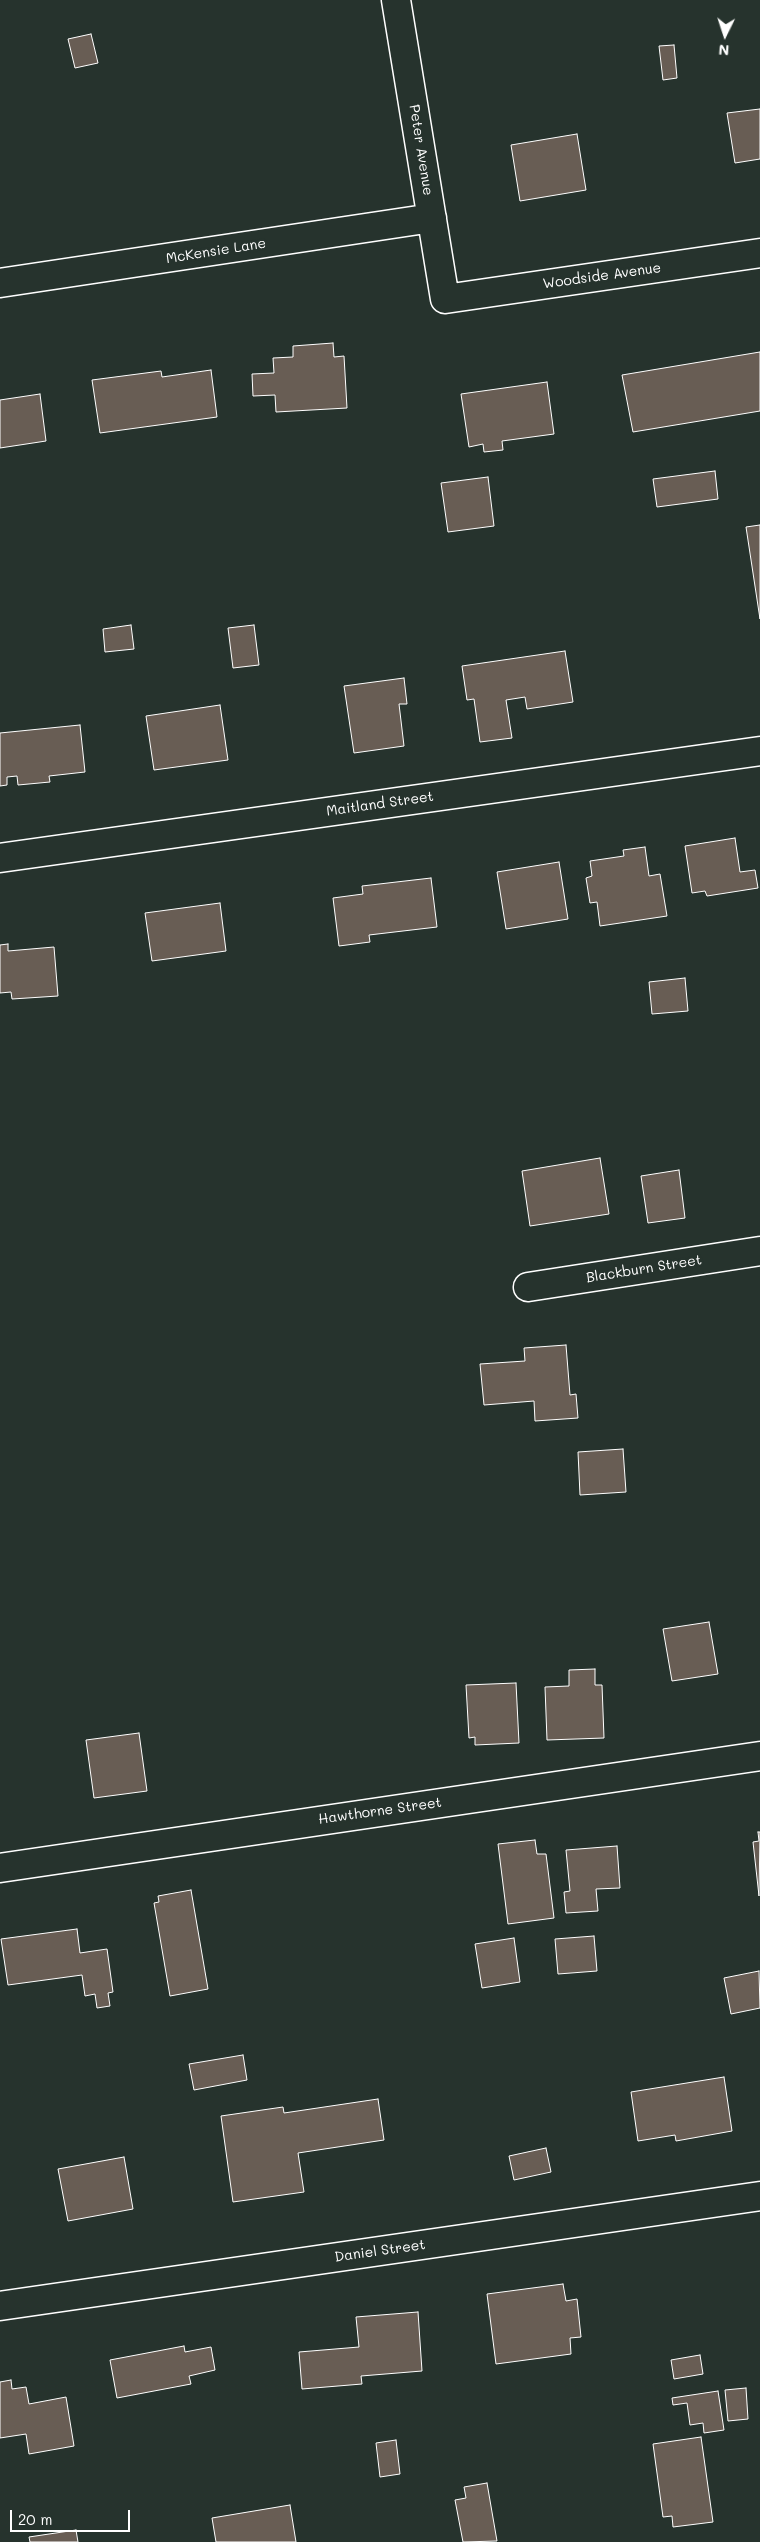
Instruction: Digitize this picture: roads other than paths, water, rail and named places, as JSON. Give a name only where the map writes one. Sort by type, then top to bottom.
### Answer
[{"type":"street","name":"Peter Avenue","points":[[396,0],[445,299]]},
{"type":"street","name":"McKensie Lane","points":[[0,284],[432,218]]},
{"type":"street","name":"Woodside Avenue","points":[[445,299],[760,253]]},
{"type":"street","name":"Maitland Street","points":[[0,858],[760,751]]},
{"type":"street","name":"Blackburn Street","points":[[528,1287],[760,1251]]},
{"type":"street","name":"Hawthorne Street","points":[[0,1868],[760,1756]]},
{"type":"street","name":"Daniel Street","points":[[0,2306],[760,2196]]}]
